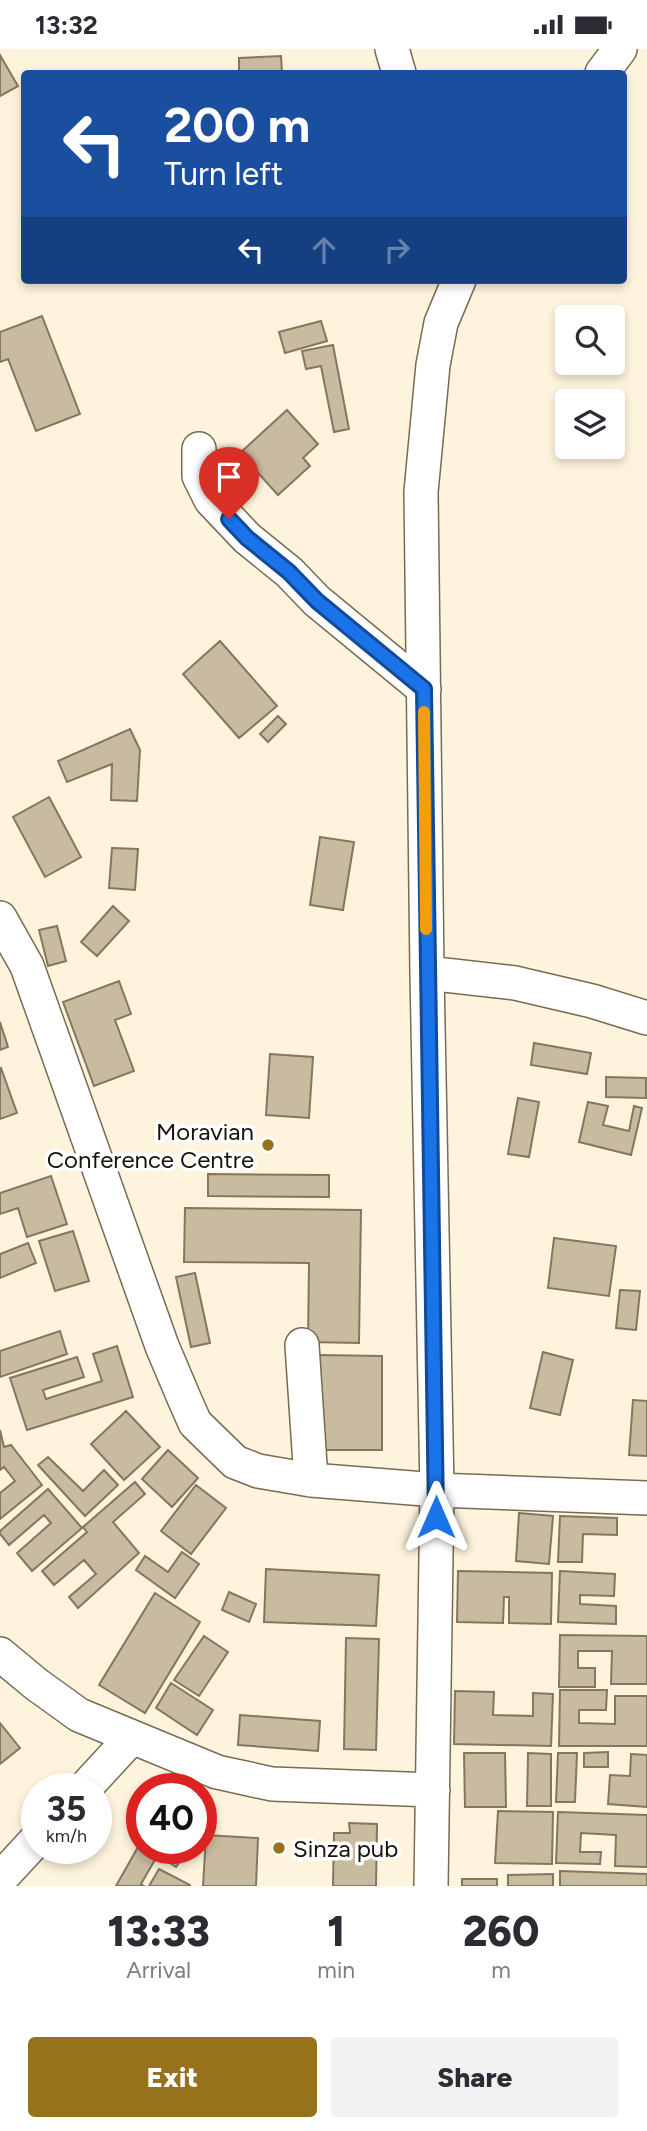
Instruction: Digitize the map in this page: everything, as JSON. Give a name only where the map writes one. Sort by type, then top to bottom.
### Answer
[{"type":"street","points":[[392,49],[398,70]]},
{"type":"street","points":[[603,70],[620,49]]},
{"type":"street","points":[[430,1886],[437,1490],[427,973],[422,479],[433,365],[441,323],[457,284]]},
{"type":"street","points":[[199,449],[199,475],[211,500],[247,538],[289,572],[317,601],[424,689]]},
{"type":"street","points":[[0,918],[27,966],[162,1346],[195,1423],[236,1462],[258,1471],[311,1480],[437,1490],[647,1498]]},
{"type":"street","points":[[427,973],[515,983],[592,1001],[647,1018]]},
{"type":"street","points":[[302,1346],[311,1480]]},
{"type":"street","points":[[0,1654],[79,1715],[217,1772],[272,1784],[433,1790]]},
{"type":"street","points":[[99,1773],[132,1737]]},
{"type":"street","points":[[0,1879],[21,1856]]},
{"type":"building","points":[[0,55],[18,86],[0,96]]},
{"type":"building","points":[[281,56],[282,70],[239,70],[239,58]]},
{"type":"building","points":[[42,316],[80,414],[36,431],[8,359],[0,362],[0,332]]},
{"type":"building","points":[[321,321],[327,341],[285,353],[279,332]]},
{"type":"building","points":[[333,345],[349,429],[334,432],[321,366],[306,369],[302,351]]},
{"type":"building","points":[[287,410],[318,444],[303,458],[310,466],[278,495],[240,453]]},
{"type":"building","points":[[220,641],[277,706],[239,738],[183,674]]},
{"type":"building","points":[[278,716],[286,724],[268,742],[260,734]]},
{"type":"building","points":[[130,729],[140,750],[137,801],[111,800],[112,764],[67,782],[58,761]]},
{"type":"building","points":[[49,797],[81,857],[45,877],[13,817]]},
{"type":"building","points":[[320,837],[354,842],[343,910],[310,905]]},
{"type":"building","points":[[112,848],[138,849],[135,890],[109,888]]},
{"type":"building","points":[[113,906],[129,921],[97,956],[81,942]]},
{"type":"building","points":[[57,926],[66,961],[48,966],[39,930]]},
{"type":"building","points":[[119,981],[131,1014],[115,1020],[134,1071],[94,1086],[63,1002]]},
{"type":"building","points":[[0,1022],[8,1047],[0,1050]]},
{"type":"building","points":[[534,1043],[591,1053],[587,1074],[531,1065]]},
{"type":"building","points":[[270,1054],[313,1057],[309,1118],[266,1115]]},
{"type":"building","points":[[0,1069],[17,1113],[0,1119]]},
{"type":"building","points":[[606,1077],[646,1078],[646,1098],[606,1097]]},
{"type":"building","points":[[518,1098],[539,1102],[529,1157],[508,1154]]},
{"type":"building","points":[[588,1102],[608,1106],[603,1125],[629,1131],[634,1106],[642,1108],[631,1155],[579,1142]]},
{"type":"building","points":[[208,1174],[329,1175],[329,1197],[208,1196]]},
{"type":"building","points":[[51,1176],[67,1224],[27,1237],[18,1208],[0,1214],[0,1193]]},
{"type":"building","points":[[185,1208],[361,1210],[359,1343],[308,1342],[309,1263],[184,1262]]},
{"type":"building","points":[[73,1231],[89,1281],[55,1291],[39,1241]]},
{"type":"building","points":[[554,1238],[616,1246],[609,1296],[548,1288]]},
{"type":"building","points":[[28,1243],[36,1263],[0,1278],[0,1254]]},
{"type":"building","points":[[195,1273],[210,1343],[191,1347],[176,1277]]},
{"type":"building","points":[[620,1290],[640,1291],[636,1330],[616,1328]]},
{"type":"building","points":[[60,1331],[67,1354],[0,1377],[0,1351]]},
{"type":"building","points":[[117,1346],[133,1397],[27,1430],[10,1378],[77,1357],[84,1377],[43,1390],[46,1399],[102,1381],[93,1354]]},
{"type":"building","points":[[543,1352],[573,1360],[560,1415],[530,1408]]},
{"type":"building","points":[[319,1355],[382,1356],[382,1450],[318,1450]]},
{"type":"building","points":[[633,1400],[647,1401],[647,1456],[629,1455]]},
{"type":"building","points":[[126,1411],[160,1447],[124,1480],[91,1444]]},
{"type":"building","points":[[0,1430],[4,1447],[11,1445],[42,1485],[0,1519],[0,1493],[15,1481],[4,1467],[0,1470]]},
{"type":"building","points":[[168,1450],[198,1478],[172,1507],[142,1479]]},
{"type":"building","points":[[48,1457],[83,1491],[104,1470],[118,1485],[85,1516],[38,1465]]},
{"type":"building","points":[[135,1482],[145,1494],[113,1522],[139,1553],[78,1608],[69,1597],[96,1574],[84,1560],[54,1585],[42,1571],[87,1532],[83,1527]]},
{"type":"building","points":[[196,1485],[226,1508],[191,1554],[161,1531]]},
{"type":"building","points":[[48,1489],[82,1528],[32,1571],[17,1553],[51,1523],[44,1515],[9,1545],[0,1531]]},
{"type":"building","points":[[519,1513],[553,1516],[549,1564],[516,1561]]},
{"type":"building","points":[[560,1516],[617,1518],[617,1535],[583,1534],[582,1562],[558,1562]]},
{"type":"building","points":[[182,1552],[199,1564],[175,1598],[136,1570],[145,1556],[168,1572]]},
{"type":"building","points":[[266,1569],[379,1575],[376,1626],[264,1622]]},
{"type":"building","points":[[458,1571],[552,1573],[551,1624],[509,1623],[509,1597],[504,1597],[503,1623],[457,1622]]},
{"type":"building","points":[[560,1571],[615,1574],[614,1596],[580,1595],[580,1604],[616,1606],[616,1624],[558,1622]]},
{"type":"building","points":[[229,1592],[256,1604],[249,1622],[222,1610]]},
{"type":"building","points":[[155,1593],[200,1622],[145,1713],[99,1685]]},
{"type":"building","points":[[560,1635],[647,1636],[647,1684],[611,1684],[612,1651],[578,1651],[578,1668],[595,1668],[595,1687],[559,1687]]},
{"type":"building","points":[[204,1636],[228,1652],[199,1696],[174,1680]]},
{"type":"building","points":[[346,1638],[379,1639],[376,1750],[344,1749]]},
{"type":"building","points":[[171,1683],[213,1710],[197,1735],[156,1708]]},
{"type":"building","points":[[560,1690],[607,1690],[606,1710],[579,1710],[579,1723],[615,1724],[615,1696],[647,1696],[647,1746],[559,1746]]},
{"type":"building","points":[[455,1691],[494,1692],[493,1715],[533,1716],[533,1693],[553,1694],[551,1746],[454,1744]]},
{"type":"building","points":[[240,1715],[320,1721],[318,1751],[238,1745]]},
{"type":"building","points":[[0,1723],[20,1748],[0,1764]]},
{"type":"building","points":[[608,1752],[608,1767],[584,1767],[584,1753]]},
{"type":"building","points":[[464,1753],[505,1753],[506,1807],[465,1807]]},
{"type":"building","points":[[528,1753],[551,1754],[551,1806],[527,1806]]},
{"type":"building","points":[[558,1753],[577,1753],[575,1802],[556,1802]]},
{"type":"building","points":[[631,1754],[647,1755],[647,1807],[608,1804],[610,1775],[630,1776]]},
{"type":"building","points":[[498,1811],[553,1812],[552,1864],[495,1863]]},
{"type":"building","points":[[558,1812],[647,1815],[647,1867],[615,1866],[616,1835],[581,1833],[580,1852],[601,1852],[600,1864],[556,1863]]},
{"type":"building","points":[[349,1823],[377,1824],[376,1886],[333,1886],[334,1833],[350,1833]]},
{"type":"building","points":[[217,1836],[258,1838],[256,1886],[203,1886],[204,1864],[217,1864]]},
{"type":"building","points":[[128,1864],[153,1864],[141,1884],[144,1886],[116,1886]]},
{"type":"building","points":[[159,1869],[190,1885],[190,1886],[149,1886]]},
{"type":"building","points":[[560,1871],[647,1874],[647,1886],[560,1886]]},
{"type":"building","points":[[553,1874],[553,1886],[508,1886],[508,1875]]},
{"type":"building","points":[[462,1879],[497,1879],[497,1886],[462,1886]]},
{"type":"slow traffic","points":[[424,712],[426,929]]},
{"type":"place","name":"Moravian Conference Centre","points":[[268,1145]]},
{"type":"place","name":"Sinza pub","points":[[279,1848]]},
{"type":"route","points":[[229,519],[247,538],[289,572],[317,601],[424,689],[436,1517]]}]
